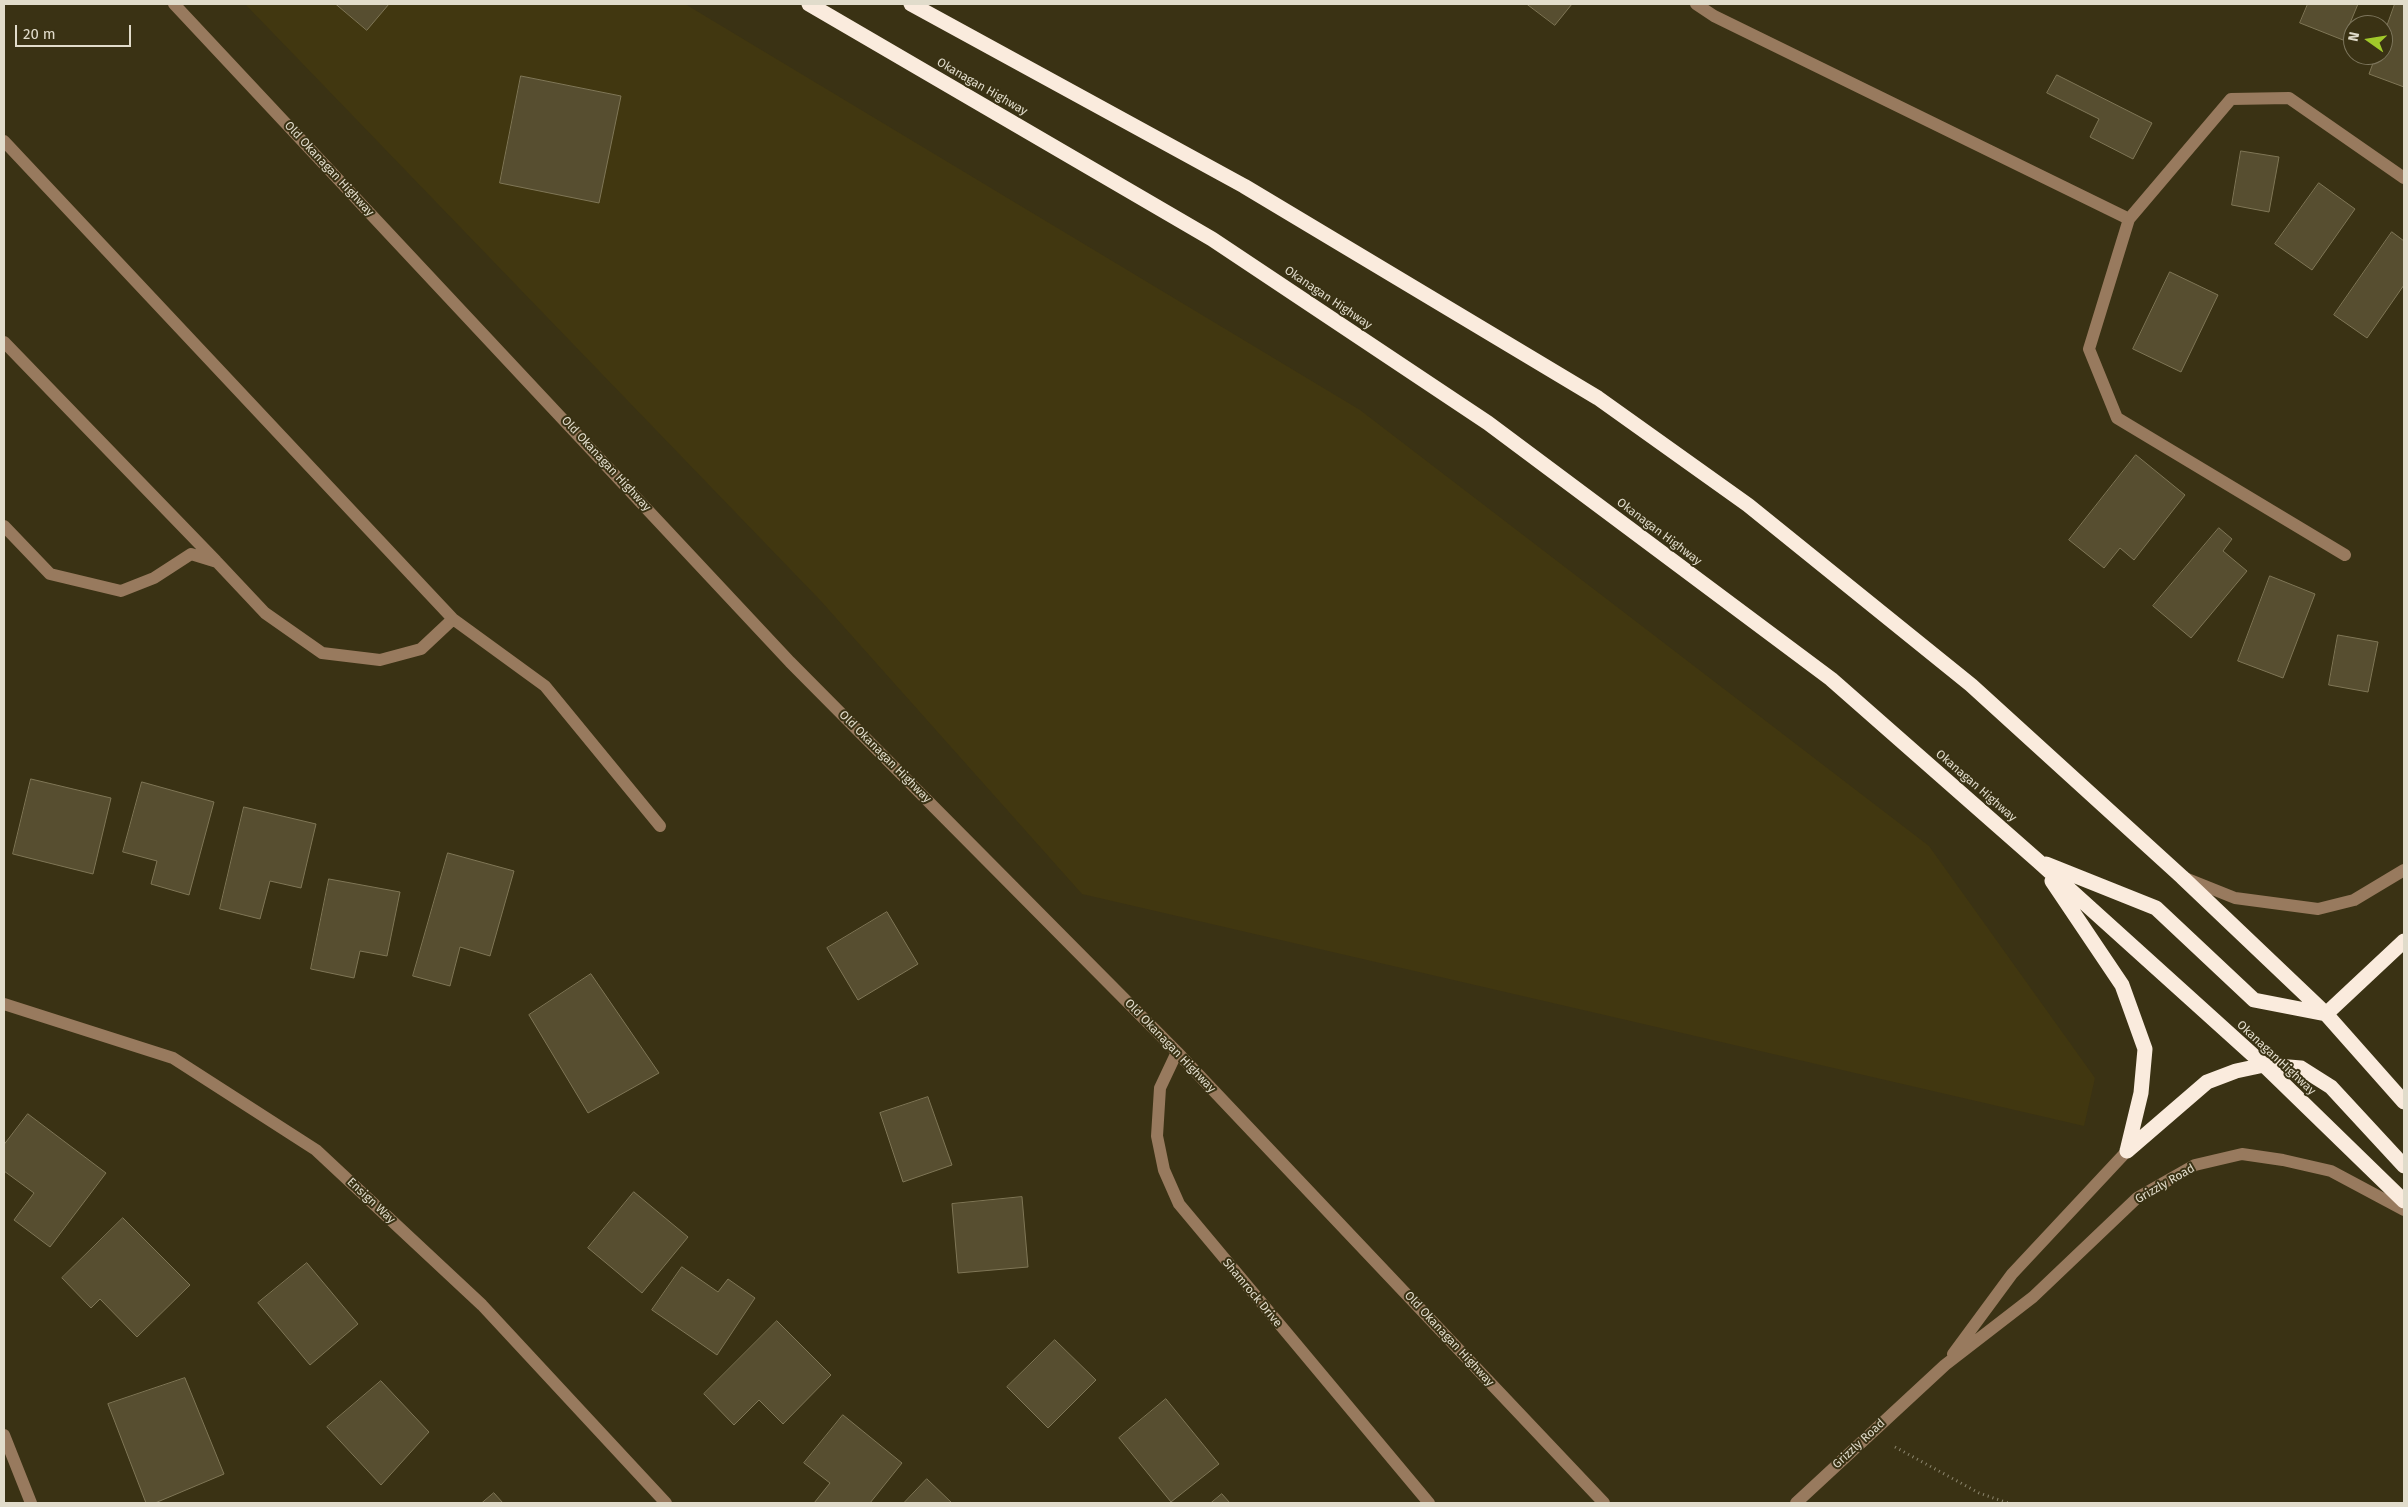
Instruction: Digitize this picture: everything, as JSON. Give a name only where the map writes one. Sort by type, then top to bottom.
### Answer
[{"type":"highway","name":"Okanagan Highway","points":[[809,4],[1212,239],[1488,423],[1831,679],[2038,861],[2264,1066],[2404,1201]]},
{"type":"highway","points":[[911,4],[1244,186],[1598,398],[1748,505],[1971,685],[2182,877],[2326,1014],[2404,1102]]},
{"type":"highway","points":[[2038,861],[2156,908],[2254,1000],[2326,1014]]},
{"type":"highway","points":[[2038,861],[2122,985],[2145,1049],[2142,1092],[2127,1151]]},
{"type":"highway","points":[[2326,1014],[2404,941]]},
{"type":"highway","points":[[2127,1151],[2207,1082],[2236,1071],[2264,1066],[2301,1068],[2331,1087],[2404,1166]]},
{"type":"street","name":"Old Okanagan Highway","points":[[174,4],[790,662],[1177,1052],[1604,1503]]},
{"type":"street","points":[[1696,4],[1722,21],[2129,219]]},
{"type":"street","points":[[2345,555],[2116,418],[2089,349],[2129,219],[2231,99],[2289,98],[2404,178]]},
{"type":"street","points":[[4,141],[453,619],[545,686],[660,826]]},
{"type":"street","points":[[4,342],[265,613],[322,653],[380,660],[421,649],[453,619]]},
{"type":"street","points":[[4,526],[50,574],[121,591],[154,578],[191,554],[217,562]]},
{"type":"street","points":[[2182,877],[2235,898],[2318,908],[2354,900],[2404,870]]},
{"type":"street","name":"Ensign Way","points":[[4,1004],[174,1058],[316,1150],[482,1305],[666,1503]]},
{"type":"street","name":"Shamrock Drive","points":[[1177,1052],[1160,1088],[1157,1136],[1164,1170],[1179,1204],[1429,1503]]},
{"type":"street","name":"Grizzly Road","points":[[1945,1365],[2012,1274],[2127,1151]]},
{"type":"street","name":"Grizzly Road","points":[[1796,1503],[1945,1365],[2033,1297],[2137,1198],[2196,1165],[2242,1154],[2283,1160],[2330,1171],[2404,1210]]},
{"type":"street","points":[[4,1434],[31,1503]]},
{"type":"path","points":[[1870,1434],[1979,1493],[2008,1503]]},
{"type":"shaded area","points":[[245,4],[685,4],[1360,410],[1929,846],[2095,1078],[2084,1126],[1082,894],[820,600]]},
{"type":"building","points":[[336,4],[389,4],[367,30]]},
{"type":"building","points":[[1527,4],[1572,4],[1555,25]]},
{"type":"building","points":[[2308,4],[2358,4],[2353,15],[2343,15],[2343,40],[2300,23]]},
{"type":"building","points":[[2395,4],[2404,4],[2404,87],[2369,74],[2372,65],[2393,65],[2393,15],[2391,15]]},
{"type":"building","points":[[2057,75],[2152,123],[2133,159],[2090,137],[2099,119],[2047,93]]},
{"type":"building","points":[[521,76],[621,96],[599,203],[500,183]]},
{"type":"building","points":[[2241,151],[2279,157],[2269,212],[2232,205]]},
{"type":"building","points":[[2319,183],[2355,209],[2312,270],[2275,244]]},
{"type":"building","points":[[2392,232],[2404,241],[2404,285],[2367,338],[2334,315]]},
{"type":"building","points":[[2170,272],[2218,295],[2181,372],[2133,349]]},
{"type":"building","points":[[2136,455],[2185,495],[2134,560],[2120,548],[2104,568],[2069,540]]},
{"type":"building","points":[[2219,528],[2232,539],[2223,551],[2247,571],[2191,638],[2153,606]]},
{"type":"building","points":[[2270,576],[2315,594],[2283,678],[2238,661]]},
{"type":"building","points":[[2338,635],[2378,642],[2368,692],[2329,685]]},
{"type":"building","points":[[31,779],[111,798],[93,874],[13,854]]},
{"type":"building","points":[[142,782],[214,802],[189,895],[151,884],[157,861],[123,852]]},
{"type":"building","points":[[244,807],[316,824],[301,888],[270,881],[260,919],[220,909]]},
{"type":"building","points":[[448,853],[514,871],[490,956],[460,947],[450,986],[413,976]]},
{"type":"building","points":[[329,879],[400,892],[387,956],[360,951],[354,978],[311,969]]},
{"type":"building","points":[[887,912],[918,964],[858,1000],[827,948]]},
{"type":"building","points":[[591,974],[659,1073],[588,1113],[529,1015]]},
{"type":"building","points":[[928,1097],[952,1165],[903,1182],[880,1113]]},
{"type":"building","points":[[28,1114],[106,1173],[50,1247],[14,1220],[34,1193],[4,1171],[4,1145]]},
{"type":"building","points":[[634,1192],[688,1237],[642,1293],[588,1248]]},
{"type":"building","points":[[1022,1197],[1028,1267],[958,1273],[952,1204]]},
{"type":"building","points":[[123,1218],[190,1285],[137,1337],[100,1299],[91,1308],[62,1278]]},
{"type":"building","points":[[307,1263],[358,1324],[310,1365],[258,1303]]},
{"type":"building","points":[[682,1267],[718,1292],[728,1279],[755,1298],[717,1355],[652,1310]]},
{"type":"building","points":[[777,1321],[831,1375],[783,1424],[759,1400],[734,1425],[704,1394]]},
{"type":"building","points":[[1055,1340],[1096,1380],[1048,1428],[1007,1387]]},
{"type":"building","points":[[185,1378],[224,1474],[155,1503],[146,1503],[108,1404]]},
{"type":"building","points":[[381,1381],[429,1432],[381,1485],[327,1427]]},
{"type":"building","points":[[1166,1399],[1219,1464],[1171,1502],[1119,1438]]},
{"type":"building","points":[[843,1415],[902,1463],[870,1503],[814,1503],[830,1483],[804,1463]]},
{"type":"building","points":[[927,1479],[952,1503],[904,1503]]},
{"type":"building","points":[[494,1493],[503,1503],[482,1503]]},
{"type":"building","points":[[1222,1494],[1230,1503],[1211,1503]]}]
